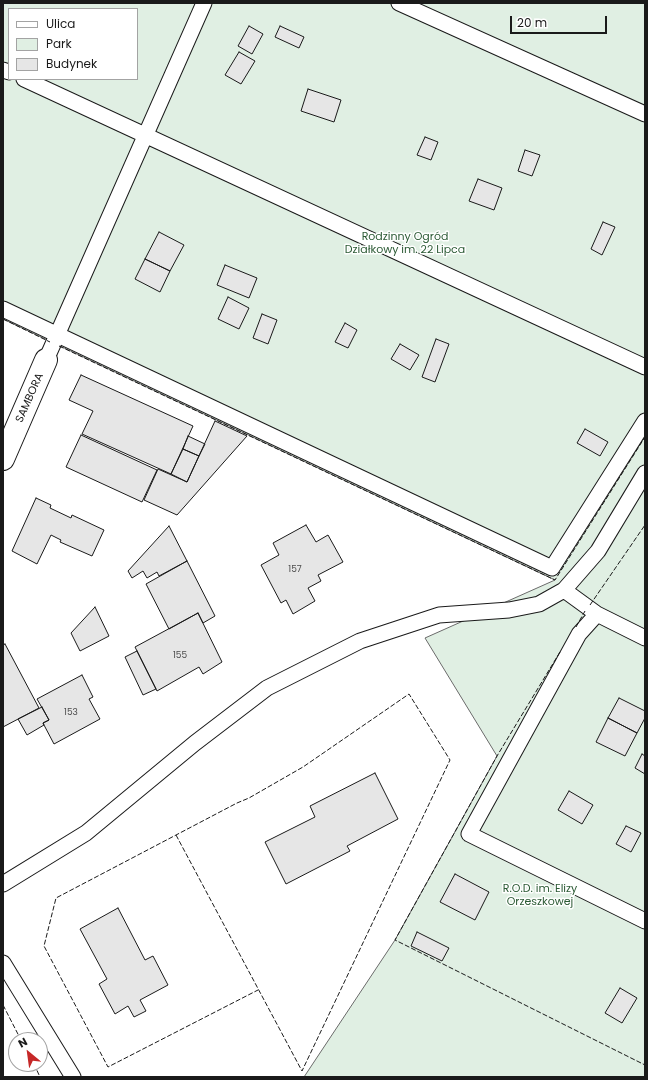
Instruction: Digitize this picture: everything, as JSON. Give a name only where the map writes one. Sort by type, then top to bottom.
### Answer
[{"type":"street","name":"SAMBORA","points":[[3,459],[46,360]]},
{"type":"lane","points":[[46,360],[204,3]]},
{"type":"lane","points":[[399,3],[645,114]]},
{"type":"lane","points":[[26,80],[645,367]]},
{"type":"lane","points":[[3,309],[552,568],[645,421]]},
{"type":"lane","points":[[3,884],[86,834],[195,743],[267,688],[360,641],[439,615],[509,610],[539,604],[564,590],[598,551],[645,473]]},
{"type":"lane","points":[[564,590],[596,614],[645,638]]},
{"type":"lane","points":[[596,614],[579,634],[469,834],[645,921]]},
{"type":"lane","points":[[3,963],[73,1077]]},
{"type":"green space","name":"Rodzinny Ogród Działkowy im. 22 Lipca","points":[[3,3],[645,3],[645,1077],[304,1077],[395,940],[497,756],[425,638],[555,580],[3,319]]},
{"type":"building","points":[[249,26],[263,34],[252,54],[238,46]]},
{"type":"building","points":[[280,26],[304,37],[299,48],[275,37]]},
{"type":"building","points":[[239,52],[255,61],[241,84],[225,75]]},
{"type":"building","points":[[308,89],[341,100],[334,122],[301,111]]},
{"type":"building","points":[[425,137],[438,142],[431,160],[417,155]]},
{"type":"building","points":[[525,150],[540,155],[532,176],[518,171]]},
{"type":"building","points":[[478,179],[502,188],[494,210],[469,201]]},
{"type":"building","points":[[603,222],[615,227],[602,255],[591,249]]},
{"type":"building","points":[[159,232],[184,245],[170,271],[145,259]]},
{"type":"building","points":[[145,259],[170,271],[160,292],[135,279]]},
{"type":"building","points":[[225,265],[257,278],[249,298],[217,285]]},
{"type":"building","points":[[228,297],[249,308],[239,329],[218,319]]},
{"type":"building","points":[[262,314],[277,320],[268,344],[253,338]]},
{"type":"building","points":[[345,323],[357,330],[348,348],[335,342]]},
{"type":"building","points":[[436,339],[449,344],[435,382],[422,377]]},
{"type":"building","points":[[400,344],[419,355],[410,370],[391,359]]},
{"type":"building","points":[[81,375],[193,426],[171,474],[82,434],[93,411],[69,400]]},
{"type":"building","points":[[215,421],[247,436],[177,515],[144,500],[158,469],[187,482]]},
{"type":"building","points":[[585,429],[608,442],[600,456],[577,443]]},
{"type":"building","points":[[81,435],[157,470],[142,502],[66,467]]},
{"type":"building","points":[[188,436],[205,444],[199,456],[183,449]]},
{"type":"building","points":[[183,449],[199,456],[187,482],[171,474]]},
{"type":"building","points":[[36,498],[51,505],[50,508],[71,518],[72,515],[104,530],[92,556],[60,542],[61,540],[51,535],[37,564],[12,551]]},
{"type":"building","points":[[306,525],[316,542],[328,535],[343,562],[318,575],[321,581],[308,588],[315,601],[293,614],[286,600],[281,603],[261,565],[279,555],[273,543]]},
{"type":"building","points":[[169,526],[187,561],[159,576],[157,572],[147,578],[143,571],[132,578],[128,571]]},
{"type":"building","points":[[187,561],[215,616],[203,623],[198,613],[169,629],[146,584]]},
{"type":"building","points":[[95,607],[109,636],[80,651],[71,633]]},
{"type":"building","points":[[198,613],[222,662],[203,674],[199,667],[157,691],[135,647]]},
{"type":"building","points":[[5,644],[39,708],[3,727],[3,645]]},
{"type":"building","points":[[137,651],[156,689],[143,695],[125,657]]},
{"type":"building","points":[[82,675],[93,697],[89,699],[100,719],[54,744],[43,723],[49,720],[37,699]]},
{"type":"building","points":[[619,698],[645,711],[645,718],[637,733],[608,718]]},
{"type":"building","points":[[42,707],[49,720],[43,723],[44,725],[27,735],[18,719]]},
{"type":"building","points":[[608,718],[637,733],[625,756],[596,742]]},
{"type":"building","points":[[642,754],[645,756],[645,774],[635,768]]},
{"type":"building","points":[[375,773],[398,819],[347,846],[350,851],[286,884],[265,842],[315,817],[310,806]]},
{"type":"building","points":[[569,791],[593,805],[582,824],[558,810]]},
{"type":"building","points":[[626,826],[641,833],[631,852],[616,844]]},
{"type":"building","points":[[455,874],[489,892],[475,920],[440,902]]},
{"type":"building","points":[[118,908],[145,960],[153,956],[168,985],[140,1000],[146,1011],[134,1017],[128,1006],[115,1014],[99,984],[107,979],[80,929]]},
{"type":"building","points":[[417,932],[449,948],[442,961],[411,946]]},
{"type":"building","points":[[620,988],[637,998],[622,1023],[605,1013]]},
{"type":"fence","points":[[3,319],[50,342]]},
{"type":"fence","points":[[59,346],[555,580],[645,437]]},
{"type":"fence","points":[[590,605],[645,525]]},
{"type":"fence","points":[[576,627],[585,611]]},
{"type":"fence","points":[[560,652],[497,756],[395,940],[645,1065]]},
{"type":"fence","points":[[176,835],[302,1071],[450,760],[409,694],[303,767],[249,798],[237,803],[56,898],[44,946],[108,1067],[258,990]]},
{"type":"fence","points":[[3,1005],[17,1032]]},
{"type":"fence","points":[[38,1072],[40,1077]]},
{"type":"park label","name":"R.O.D. im. Elizy Orzeszkowej","points":[[540,895]]}]
